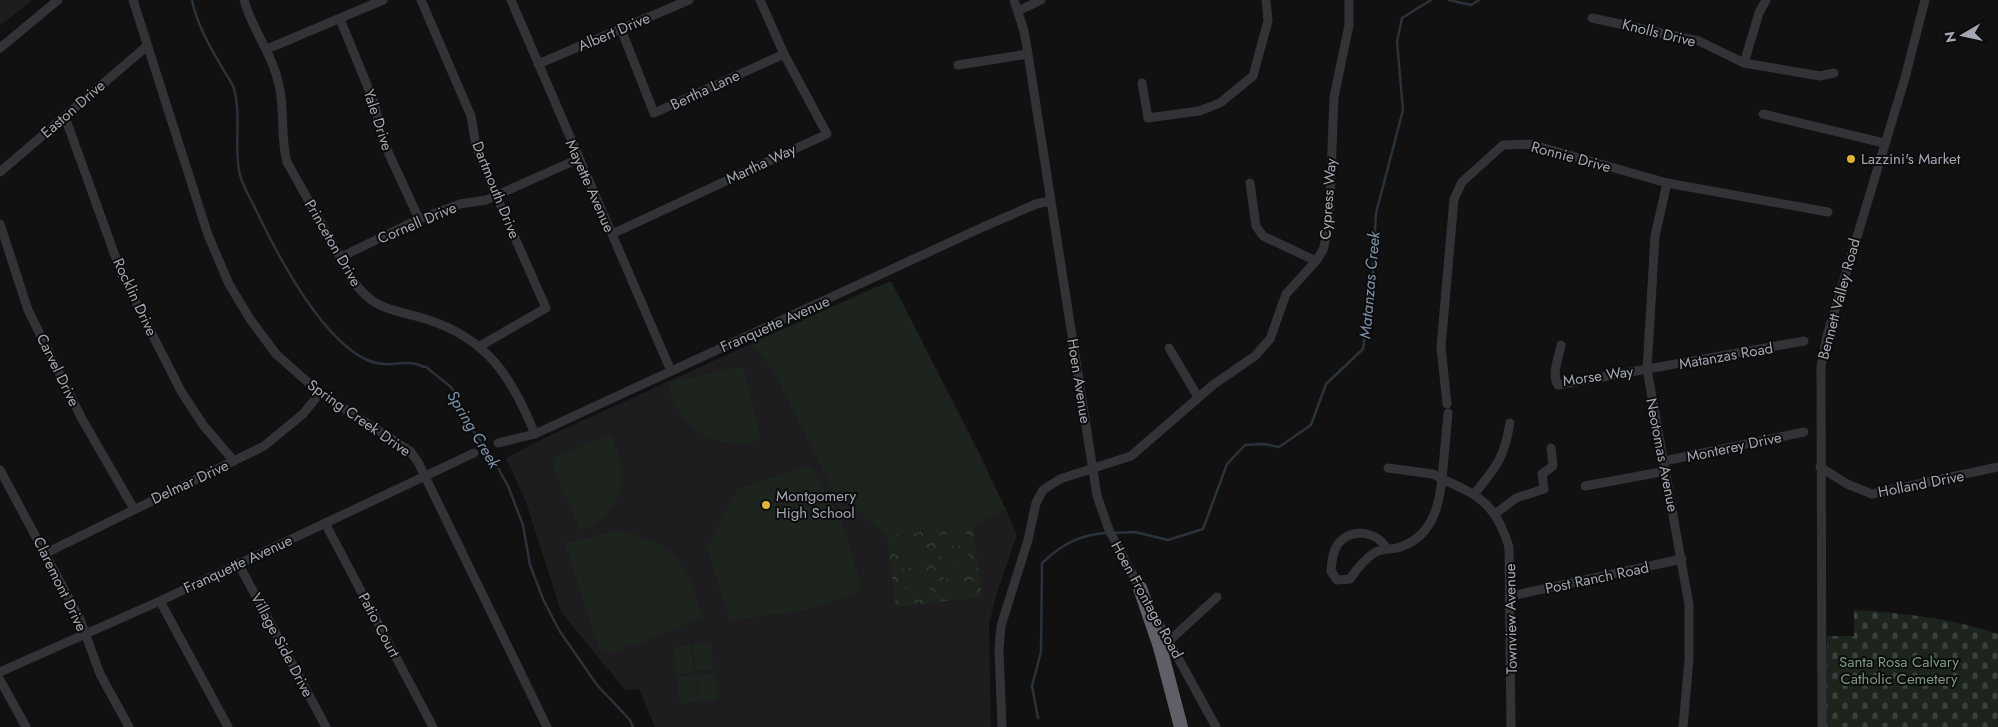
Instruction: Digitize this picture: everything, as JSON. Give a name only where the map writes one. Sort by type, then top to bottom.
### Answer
[{"type":"highway","points":[[1140,588],[1160,647],[1181,727]]},
{"type":"street","points":[[0,48],[58,0]]},
{"type":"street","name":"Spring Creek Drive","points":[[133,0],[208,234],[229,284],[250,319],[276,354],[320,393],[406,447],[418,462],[423,476],[547,727]]},
{"type":"street","name":"Princeton Drive","points":[[244,0],[268,49],[281,94],[284,149],[287,162],[360,291],[378,305],[449,327],[480,346],[512,383],[535,434]]},
{"type":"street","points":[[268,49],[383,0]]},
{"type":"street","name":"Dartmouth Drive","points":[[421,0],[471,116],[476,146],[546,308],[480,346]]},
{"type":"street","name":"Mayette Avenue","points":[[511,0],[670,371]]},
{"type":"street","name":"Albert Drive","points":[[538,64],[689,0]]},
{"type":"street","points":[[760,0],[784,54]]},
{"type":"street","name":"Hoen Avenue","points":[[1014,0],[1028,54],[1093,468]]},
{"type":"street","points":[[1018,12],[1041,0]]},
{"type":"street","points":[[1142,83],[1148,118],[1199,111],[1220,103],[1253,76],[1268,21],[1266,0]]},
{"type":"street","name":"Cypress Way","points":[[1093,468],[1130,456],[1198,397],[1261,352],[1273,332],[1286,294],[1316,261],[1328,234],[1334,104],[1348,26],[1349,0]]},
{"type":"street","points":[[1744,64],[1759,13],[1766,0]]},
{"type":"street","name":"Bennett Valley Road","points":[[1822,727],[1821,367],[1827,336],[1884,142],[1905,78],[1925,0]]},
{"type":"street","name":"Knolls Drive","points":[[1592,18],[1699,41],[1744,64],[1820,76],[1834,73]]},
{"type":"street","name":"Yale Drive","points":[[340,19],[374,102],[383,141],[419,219]]},
{"type":"street","name":"Bertha Lane","points":[[622,29],[654,113],[784,54]]},
{"type":"street","name":"Easton Drive","points":[[0,172],[147,46]]},
{"type":"street","name":"Martha Way","points":[[612,234],[827,134],[784,54]]},
{"type":"street","points":[[958,65],[1028,54]]},
{"type":"street","points":[[1763,114],[1884,142]]},
{"type":"street","name":"Rocklin Drive","points":[[64,117],[122,275],[181,390],[203,425],[234,461]]},
{"type":"street","name":"Ronnie Drive","points":[[1442,478],[1448,408],[1441,347],[1454,199],[1462,182],[1503,145],[1530,144],[1666,183],[1828,212]]},
{"type":"street","name":"Cornell Drive","points":[[341,257],[419,219],[460,204],[486,200],[578,159]]},
{"type":"street","points":[[1250,183],[1256,226],[1263,236],[1316,261]]},
{"type":"street","name":"Neotomas Avenue","points":[[1666,183],[1655,236],[1647,369],[1689,605],[1690,632],[1683,727]]},
{"type":"street","name":"Franquette Avenue","points":[[498,443],[535,434],[983,227],[1036,204],[1050,201]]},
{"type":"street","name":"Carvel Drive","points":[[0,224],[28,310],[82,419],[134,509]]},
{"type":"street","name":"Matanzas Road","points":[[1647,369],[1804,341]]},
{"type":"street","name":"Morse Way","points":[[1561,345],[1556,372],[1558,385],[1647,369]]},
{"type":"street","points":[[1169,348],[1198,397]]},
{"type":"street","name":"Delmar Drive","points":[[46,553],[264,446],[303,414],[320,393]]},
{"type":"street","points":[[1475,493],[1501,459],[1510,423]]},
{"type":"street","name":"Monterey Drive","points":[[1664,461],[1804,432]]},
{"type":"street","points":[[1495,514],[1516,498],[1544,489],[1542,474],[1553,466],[1551,448]]},
{"type":"street","name":"Franquette Avenue","points":[[0,672],[160,601],[474,453]]},
{"type":"street","name":"Holland Drive","points":[[1820,467],[1847,484],[1872,494],[1968,476],[1998,468]]},
{"type":"street","points":[[1002,727],[999,649],[1001,626],[1028,540],[1036,503],[1043,490],[1050,484],[1093,468]]},
{"type":"street","name":"Hoen Frontage Road","points":[[1093,468],[1103,516],[1117,547],[1216,727]]},
{"type":"street","name":"Townview Avenue","points":[[1388,468],[1434,474],[1475,493],[1495,514],[1504,529],[1510,547],[1511,727]]},
{"type":"street","name":"Claremont Drive","points":[[0,470],[80,619],[100,674],[129,727]]},
{"type":"street","points":[[1585,486],[1666,471]]},
{"type":"street","points":[[1387,549],[1382,541],[1373,534],[1361,534],[1346,538],[1336,546],[1333,554],[1331,571],[1334,578],[1341,582],[1350,579],[1374,553],[1397,548],[1422,536],[1432,519],[1441,493],[1442,478]]},
{"type":"street","name":"Patio Court","points":[[325,523],[433,727]]},
{"type":"street","name":"Post Ranch Road","points":[[1511,596],[1682,559]]},
{"type":"street","name":"Village Side Drive","points":[[238,563],[326,727]]},
{"type":"street","points":[[1169,641],[1217,597]]},
{"type":"street","points":[[160,601],[228,727]]},
{"type":"street","points":[[0,680],[26,727]]},
{"type":"shaded area","points":[[0,0],[32,0],[0,26]]},
{"type":"shaded area","name":"Montgomery High School","points":[[875,287],[899,296],[980,454],[1017,534],[996,596],[989,624],[991,727],[655,727],[639,689],[625,690],[561,612],[526,502],[506,458],[538,441]]},
{"type":"green space","points":[[891,281],[1006,509],[973,526],[887,536],[834,491],[773,370],[752,343]]},
{"type":"green space","points":[[739,367],[744,370],[761,440],[729,443],[702,433],[690,424],[673,398],[668,383]]},
{"type":"green space","points":[[611,434],[620,465],[622,479],[620,491],[608,513],[581,531],[552,465],[553,458]]},
{"type":"green space","points":[[810,466],[840,517],[861,584],[856,593],[804,610],[730,621],[707,548],[738,489]]},
{"type":"green space","points":[[973,526],[982,597],[896,607],[887,536]]},
{"type":"green space","points":[[614,531],[651,540],[664,547],[683,568],[702,617],[651,639],[609,653],[599,648],[565,543]]},
{"type":"green space","points":[[966,532],[968,544],[940,547],[939,535]]},
{"type":"green space","points":[[923,537],[925,550],[897,553],[896,540]]},
{"type":"green space","points":[[968,548],[969,560],[942,564],[940,551]]},
{"type":"green space","points":[[925,553],[927,566],[899,569],[898,556]]},
{"type":"green space","points":[[970,564],[971,576],[944,580],[942,567]]},
{"type":"green space","points":[[927,569],[929,582],[901,585],[900,572]]},
{"type":"green space","points":[[972,580],[973,593],[946,596],[944,584]]},
{"type":"green space","points":[[929,586],[931,598],[903,601],[902,589]]},
{"type":"green space","name":"Santa Rosa Calvary Catholic Cemetery","points":[[1854,610],[1927,617],[1980,628],[1998,634],[1998,727],[1826,727],[1827,636],[1854,636]]},
{"type":"green space","points":[[711,642],[714,669],[696,671],[693,644]]},
{"type":"green space","points":[[691,645],[694,672],[676,674],[673,647]]},
{"type":"green space","points":[[715,673],[718,700],[700,702],[697,675]]},
{"type":"green space","points":[[695,675],[698,702],[680,704],[677,677]]},
{"type":"waterway","name":"Spring Creek","points":[[192,0],[205,36],[234,89],[237,110],[237,154],[241,179],[288,272],[317,315],[333,334],[350,349],[374,363],[410,363],[426,367],[452,388],[472,429],[492,457],[508,486],[523,525],[530,565],[543,599],[559,630],[597,685],[630,720],[633,727]]},
{"type":"waterway","name":"Matanzas Creek","points":[[1113,533],[1135,532],[1168,540],[1203,529],[1227,464],[1245,445],[1264,444],[1279,447],[1311,425],[1326,384],[1363,349],[1372,285],[1376,213],[1403,110],[1397,42],[1402,18],[1431,0]]},
{"type":"waterway","points":[[1449,0],[1471,5],[1479,0]]},
{"type":"waterway","name":"Matanzas Creek","points":[[1038,718],[1032,686],[1041,652],[1042,563],[1056,551],[1080,538],[1108,533]]},
{"type":"place","name":"Lazzini's Market","points":[[1851,159]]},
{"type":"place","name":"Montgomery High School","points":[[766,505]]}]
